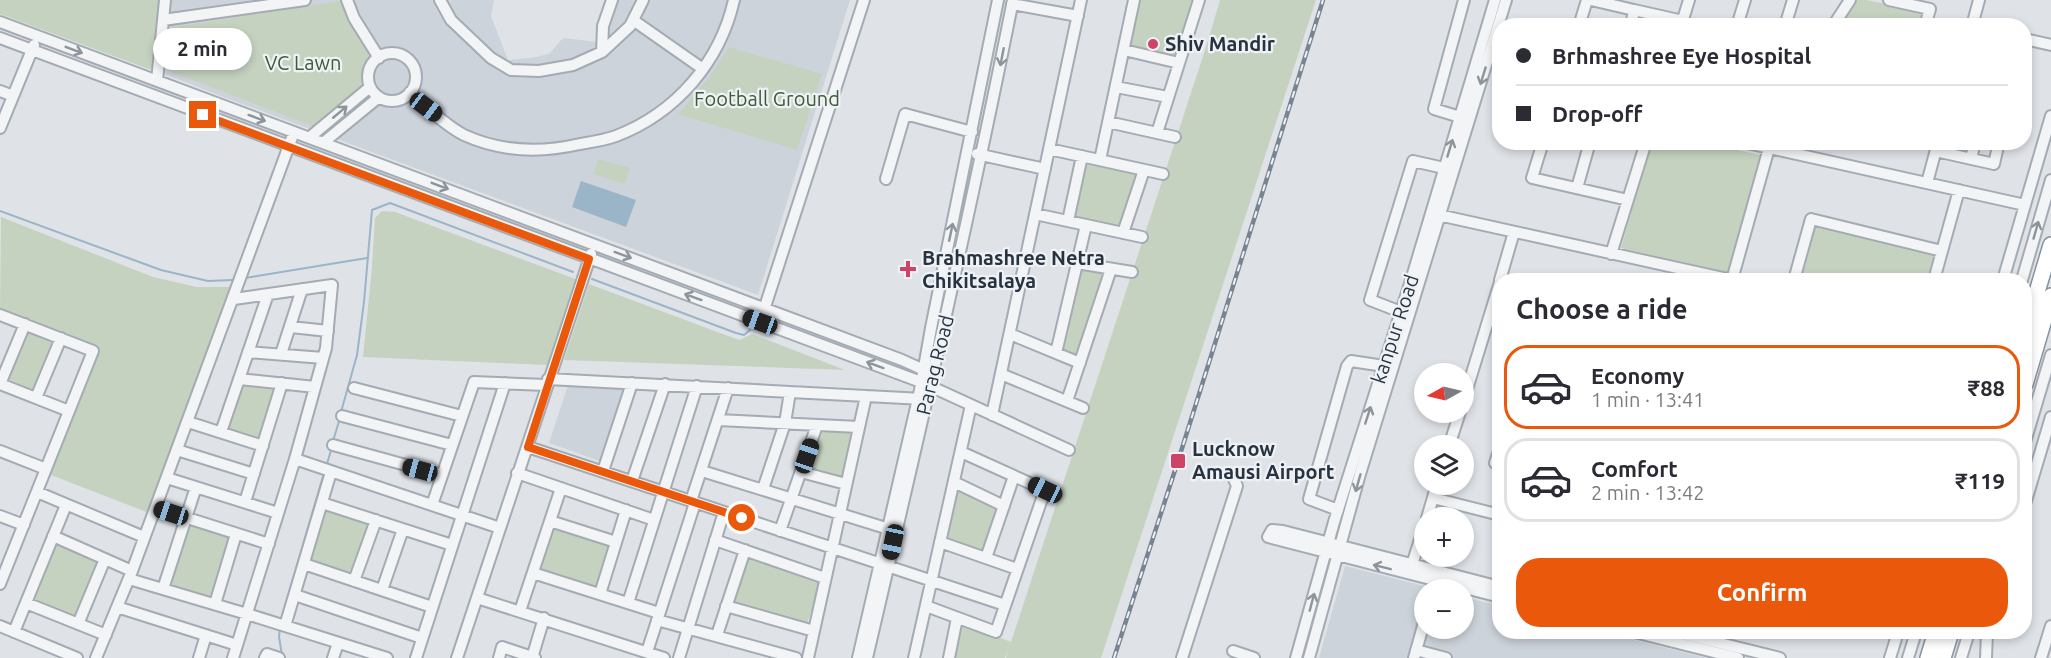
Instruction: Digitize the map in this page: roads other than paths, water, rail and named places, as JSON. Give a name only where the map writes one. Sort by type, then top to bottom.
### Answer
[{"type":"highway","points":[[2032,309],[2051,245]]},
{"type":"highway","points":[[2032,360],[2051,296]]},
{"type":"highway","points":[[1928,658],[1934,639]]},
{"type":"highway","points":[[1943,658],[1949,639]]},
{"type":"street","points":[[140,91],[152,79],[165,0]]},
{"type":"street","points":[[163,20],[238,5],[305,0]]},
{"type":"street","points":[[347,0],[354,18],[379,58]]},
{"type":"street","points":[[440,0],[451,20],[491,58],[511,70],[539,71],[573,65],[602,52],[630,26],[643,0]]},
{"type":"street","points":[[602,52],[603,26],[612,0]]},
{"type":"street","points":[[410,92],[462,134],[488,144],[524,150],[561,148],[615,136],[651,119],[682,94],[710,62],[730,17],[734,0]]},
{"type":"street","points":[[760,322],[864,0]]},
{"type":"street","name":"Parag Road","points":[[924,370],[998,0]]},
{"type":"street","points":[[992,415],[1081,0]]},
{"type":"street","points":[[1100,160],[1134,0]]},
{"type":"street","points":[[1157,133],[1199,0]]},
{"type":"street","points":[[1460,117],[1434,110],[1464,0]]},
{"type":"street","name":"kanpur Road","points":[[1495,0],[1495,16]]},
{"type":"street","points":[[1495,16],[1506,0]]},
{"type":"street","points":[[1582,18],[1589,0],[1664,18]]},
{"type":"street","points":[[1684,18],[1689,0]]},
{"type":"street","points":[[1739,18],[1745,0]]},
{"type":"street","points":[[1787,18],[1793,0]]},
{"type":"street","points":[[1838,18],[1850,0]]},
{"type":"street","points":[[1889,0],[1930,9],[1927,18]]},
{"type":"street","points":[[1974,18],[1979,0]]},
{"type":"street","points":[[1013,2],[1078,16]]},
{"type":"street","name":"Parag Road","points":[[858,658],[884,565],[888,529],[922,399],[939,353],[1013,2]]},
{"type":"street","points":[[1633,18],[1635,10]]},
{"type":"street","points":[[633,20],[703,69]]},
{"type":"street","points":[[0,22],[765,308],[924,370],[926,384]]},
{"type":"street","name":"kanpur Road","points":[[1296,658],[1338,510],[1435,214],[1444,168],[1492,25]]},
{"type":"street","points":[[1309,658],[1435,214],[1492,26]]},
{"type":"street","points":[[0,128],[37,36]]},
{"type":"street","points":[[0,38],[926,384],[1069,450]]},
{"type":"street","points":[[2032,41],[2051,45]]},
{"type":"street","points":[[1124,50],[1179,63]]},
{"type":"street","points":[[391,54],[401,55],[414,68],[416,78],[414,86],[401,99],[392,101],[379,97],[370,87],[368,76],[370,68],[379,58],[391,54]]},
{"type":"street","points":[[310,137],[370,87]]},
{"type":"street","points":[[1116,87],[1168,97]]},
{"type":"street","points":[[0,91],[13,96]]},
{"type":"street","points":[[324,142],[379,97]]},
{"type":"street","points":[[886,179],[905,114],[972,132]]},
{"type":"street","points":[[2005,273],[2051,116]]},
{"type":"street","points":[[1108,122],[1175,137]]},
{"type":"street","points":[[96,658],[156,508],[294,132]]},
{"type":"street","points":[[1049,149],[1163,174]]},
{"type":"street","points":[[1541,150],[1532,178],[1628,200]]},
{"type":"street","points":[[1577,188],[1588,150]]},
{"type":"street","points":[[1611,254],[1644,150]]},
{"type":"street","points":[[1734,273],[1768,150]]},
{"type":"street","points":[[1778,150],[2025,205]]},
{"type":"street","points":[[1927,183],[1936,150]]},
{"type":"street","points":[[1946,150],[1994,164],[1998,150]]},
{"type":"street","points":[[1971,159],[1973,150]]},
{"type":"street","points":[[968,152],[1045,170]]},
{"type":"street","points":[[1068,221],[1082,156]]},
{"type":"street","points":[[1401,312],[1370,300],[1413,161],[1444,168]]},
{"type":"street","points":[[1123,232],[1144,170]]},
{"type":"street","points":[[2024,273],[2051,180]]},
{"type":"street","points":[[1936,273],[1959,190]]},
{"type":"street","points":[[1035,214],[1142,237]]},
{"type":"street","points":[[1435,214],[1699,273]]},
{"type":"street","points":[[1796,273],[1811,219],[1942,251]]},
{"type":"street","points":[[1056,353],[1086,225]]},
{"type":"street","points":[[1503,273],[1514,232]]},
{"type":"street","points":[[457,658],[594,244]]},
{"type":"street","points":[[1077,263],[1132,272]]},
{"type":"street","points":[[1067,401],[1111,269]]},
{"type":"street","points":[[233,658],[295,459],[323,358],[332,285],[234,299]]},
{"type":"street","points":[[281,354],[302,290]]},
{"type":"street","points":[[221,432],[268,294]]},
{"type":"street","points":[[1474,367],[1492,310]]},
{"type":"street","points":[[0,315],[93,351],[0,584]]},
{"type":"street","points":[[25,324],[0,384],[69,411]]},
{"type":"street","points":[[291,327],[328,331]]},
{"type":"street","points":[[1010,334],[1080,363]]},
{"type":"street","points":[[36,398],[61,338]]},
{"type":"street","points":[[248,352],[323,358]]},
{"type":"street","points":[[2032,419],[2051,355]]},
{"type":"street","points":[[1338,510],[1309,500],[1347,366],[1351,362],[1384,366]]},
{"type":"street","points":[[1001,374],[1083,408]]},
{"type":"street","points":[[238,379],[315,387]]},
{"type":"street","points":[[432,505],[474,382],[665,384],[922,399]]},
{"type":"street","points":[[245,502],[282,383]]},
{"type":"street","points":[[416,658],[505,383]]},
{"type":"street","points":[[603,471],[632,383]]},
{"type":"street","points":[[632,481],[665,384]]},
{"type":"street","points":[[628,603],[697,386]]},
{"type":"street","points":[[354,388],[462,416]]},
{"type":"street","points":[[648,655],[728,388]]},
{"type":"street","points":[[764,489],[785,423],[790,392]]},
{"type":"street","points":[[808,658],[866,396]]},
{"type":"street","name":"Parag Road","points":[[867,658],[884,565],[922,399]]},
{"type":"street","points":[[914,658],[971,405]]},
{"type":"street","points":[[342,416],[452,446]]},
{"type":"street","points":[[2032,481],[2051,417]]},
{"type":"street","points":[[718,420],[859,427]]},
{"type":"street","points":[[188,422],[263,446]]},
{"type":"street","points":[[780,531],[817,425]]},
{"type":"street","points":[[333,445],[442,476]]},
{"type":"street","points":[[528,447],[1005,605]]},
{"type":"street","points":[[177,450],[254,474]]},
{"type":"street","points":[[0,451],[46,470]]},
{"type":"street","points":[[961,452],[1056,495]]},
{"type":"street","points":[[295,459],[500,528]]},
{"type":"street","points":[[281,625],[295,595],[322,503],[327,470]]},
{"type":"street","points":[[702,471],[888,529]]},
{"type":"street","points":[[801,472],[846,484]]},
{"type":"street","points":[[518,473],[654,520]]},
{"type":"street","points":[[986,558],[1014,476]]},
{"type":"street","points":[[1182,658],[1237,486],[1233,477]]},
{"type":"street","points":[[167,478],[278,513]]},
{"type":"street","points":[[954,482],[1004,506]]},
{"type":"street","points":[[163,589],[196,487]]},
{"type":"street","points":[[520,611],[561,488]]},
{"type":"street","points":[[926,606],[996,632],[1045,490]]},
{"type":"street","points":[[37,492],[144,537]]},
{"type":"street","points":[[1430,507],[1434,495]]},
{"type":"street","points":[[1433,498],[1492,513]]},
{"type":"street","points":[[322,503],[452,545]]},
{"type":"street","points":[[14,632],[66,505]]},
{"type":"street","points":[[156,508],[269,544]]},
{"type":"street","points":[[600,594],[626,510]]},
{"type":"street","points":[[679,658],[724,512]]},
{"type":"street","points":[[0,516],[24,525]]},
{"type":"street","points":[[354,581],[376,520]]},
{"type":"street","points":[[550,521],[616,542]]},
{"type":"street","points":[[382,591],[403,529]]},
{"type":"street","points":[[215,604],[237,534]]},
{"type":"street","points":[[53,536],[105,559],[130,575],[163,589],[387,658]]},
{"type":"street","points":[[715,540],[825,578]]},
{"type":"street","points":[[940,542],[1017,569]]},
{"type":"street","points":[[1327,548],[1411,569],[1492,585]]},
{"type":"street","points":[[717,635],[745,550]]},
{"type":"street","points":[[78,624],[105,559]]},
{"type":"street","points":[[1411,569],[1414,559]]},
{"type":"street","points":[[304,564],[432,607]]},
{"type":"street","points":[[1411,569],[1426,579]]},
{"type":"street","points":[[533,573],[628,603],[689,627],[796,658]]},
{"type":"street","points":[[1474,592],[1492,596]]},
{"type":"street","points":[[295,595],[422,638]]},
{"type":"street","points":[[477,598],[544,618],[648,655],[664,658]]},
{"type":"street","points":[[26,603],[106,635]]},
{"type":"street","points":[[726,606],[814,632]]},
{"type":"street","points":[[117,607],[237,645]]},
{"type":"street","points":[[499,658],[502,647],[533,658],[544,618]]},
{"type":"street","points":[[949,658],[957,618]]},
{"type":"street","points":[[0,626],[77,658]]},
{"type":"street","points":[[2046,652],[2051,626]]},
{"type":"street","points":[[199,658],[206,635]]},
{"type":"street","points":[[1419,639],[1415,654],[1446,658]]},
{"type":"street","points":[[1663,639],[1738,658]]},
{"type":"street","points":[[1703,639],[1780,658]]},
{"type":"street","points":[[1890,658],[1896,639]]},
{"type":"street","points":[[1908,658],[1914,639]]},
{"type":"street","points":[[1961,658],[1967,639]]},
{"type":"street","points":[[1986,658],[1987,639]]},
{"type":"street","points":[[333,658],[338,643]]},
{"type":"street","points":[[1233,651],[1254,658]]},
{"type":"street","points":[[265,658],[267,654],[278,658]]},
{"type":"water","points":[[581,181],[636,200],[626,227],[572,207]]},
{"type":"waterway","points":[[341,412],[357,355],[372,210],[390,203],[573,272]]},
{"type":"waterway","points":[[0,211],[161,270],[208,281],[233,280]]},
{"type":"waterway","points":[[245,278],[367,258]]},
{"type":"waterway","points":[[592,279],[736,333],[744,335],[750,330]]},
{"type":"waterway","points":[[333,441],[340,418]]},
{"type":"waterway","points":[[326,467],[332,447]]},
{"type":"waterway","points":[[281,620],[324,473]]},
{"type":"waterway","points":[[280,628],[282,655]]},
{"type":"railway","points":[[1114,658],[1323,0]]},
{"type":"place","name":"Shiv Mandir","points":[[1153,44]]},
{"type":"place","name":"Brahmashree Netra Chikitsalaya","points":[[908,269]]},
{"type":"place","name":"Lucknow Amausi Airport","points":[[1178,461]]},
{"type":"park label","name":"VC Lawn","points":[[303,63]]},
{"type":"park label","name":"Football Ground","points":[[767,99]]}]
